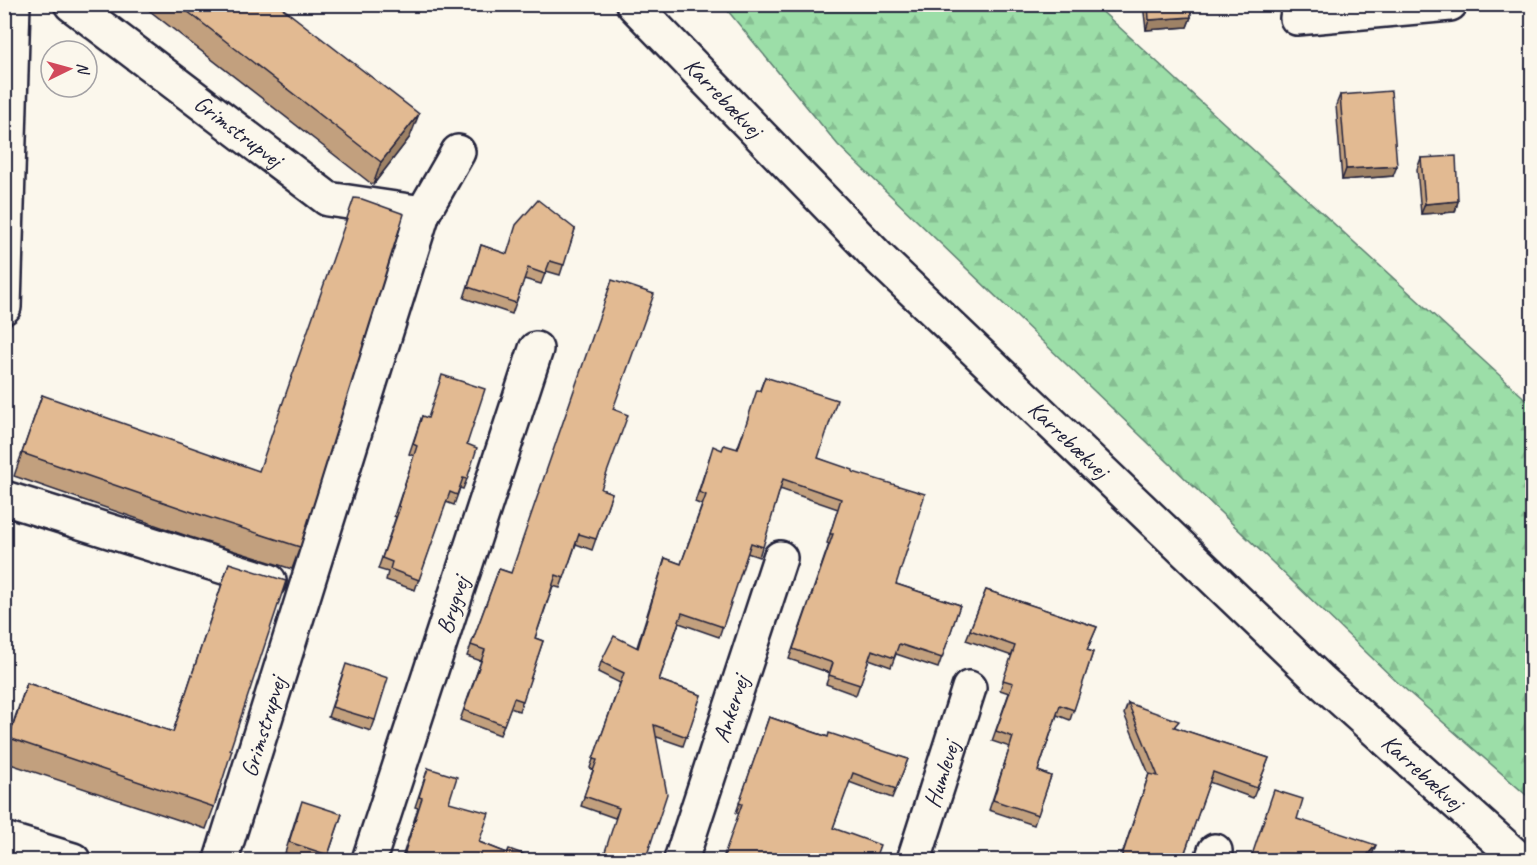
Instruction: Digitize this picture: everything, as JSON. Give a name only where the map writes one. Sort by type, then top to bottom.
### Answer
[{"type":"street","points":[[4,307],[13,4]]},
{"type":"street","name":"Grimstrupvej","points":[[71,4],[328,199],[423,213]]},
{"type":"street","name":"Karrebækvej","points":[[633,4],[880,260],[1318,679],[1520,861]]},
{"type":"street","points":[[1297,18],[1450,4]]},
{"type":"street","name":"Grimstrupvej","points":[[222,861],[423,213],[458,152]]},
{"type":"street","name":"Brygvej","points":[[369,861],[536,349]]},
{"type":"street","points":[[4,498],[305,593]]},
{"type":"street","name":"Ankervej","points":[[681,861],[780,558]]},
{"type":"street","name":"Humlevej","points":[[914,861],[969,688]]},
{"type":"street","points":[[4,839],[73,861]]},
{"type":"green space","points":[[723,5],[1095,5],[1532,405],[1532,800],[1396,681],[838,145]]},
{"type":"building","points":[[178,4],[277,4],[419,114],[381,162]]},
{"type":"building","points":[[1148,4],[1190,4],[1191,17],[1149,20]]},
{"type":"building","points":[[1391,91],[1397,166],[1346,169],[1340,95]]},
{"type":"building","points":[[1531,97],[1533,97],[1533,120]]},
{"type":"building","points":[[1456,156],[1458,201],[1425,204],[1421,158]]},
{"type":"building","points":[[354,198],[404,214],[300,547],[22,453],[42,395],[259,471]]},
{"type":"building","points":[[538,200],[575,229],[564,265],[550,261],[545,274],[528,268],[516,303],[468,287],[481,245],[507,254],[516,225]]},
{"type":"building","points":[[612,280],[654,294],[613,409],[628,415],[601,489],[612,493],[596,539],[579,534],[564,578],[556,575],[535,638],[543,641],[523,701],[514,698],[504,725],[464,710],[485,650],[471,645],[499,569],[511,573]]},
{"type":"building","points":[[442,375],[485,389],[467,444],[477,448],[467,479],[463,478],[457,495],[450,492],[419,580],[390,569],[392,562],[382,558],[400,507],[398,506],[417,446],[413,444],[422,416],[428,418]]},
{"type":"building","points":[[765,377],[837,400],[818,458],[853,470],[853,472],[925,494],[896,584],[960,605],[942,658],[899,644],[894,658],[872,650],[860,685],[829,675],[833,663],[793,649],[833,534],[830,534],[841,499],[783,479],[763,547],[751,543],[723,627],[682,613],[659,680],[701,695],[687,737],[654,725],[667,794],[645,861],[602,861],[619,808],[584,796],[597,760],[593,759],[624,673],[601,662],[614,636],[638,648],[665,558],[681,564],[706,495],[699,492],[713,446],[722,450],[724,445],[738,449],[757,390],[760,391]]},
{"type":"building","points":[[229,563],[286,581],[230,750],[232,750],[214,807],[9,738],[27,683],[173,732]]},
{"type":"building","points":[[986,590],[1097,627],[1087,650],[1093,652],[1074,710],[1060,705],[1038,771],[1051,776],[1038,815],[993,800],[1013,737],[996,731],[1013,683],[1003,680],[1015,646],[970,630]]},
{"type":"building","points":[[346,664],[388,678],[375,720],[332,707]]},
{"type":"building","points":[[1128,703],[1179,721],[1174,727],[1269,758],[1257,788],[1213,772],[1184,855],[1179,854],[1177,861],[1134,861],[1122,856],[1149,774],[1158,776]]},
{"type":"building","points":[[769,717],[828,737],[829,733],[908,759],[896,789],[853,773],[833,828],[880,845],[874,861],[722,861],[742,804],[739,803]]},
{"type":"building","points":[[428,768],[457,777],[449,802],[489,813],[479,842],[507,853],[509,849],[542,861],[402,861],[422,798],[419,797]]},
{"type":"building","points":[[1274,790],[1303,799],[1297,819],[1376,845],[1362,861],[1250,861]]},
{"type":"building","points":[[302,801],[342,814],[328,855],[289,842]]}]
